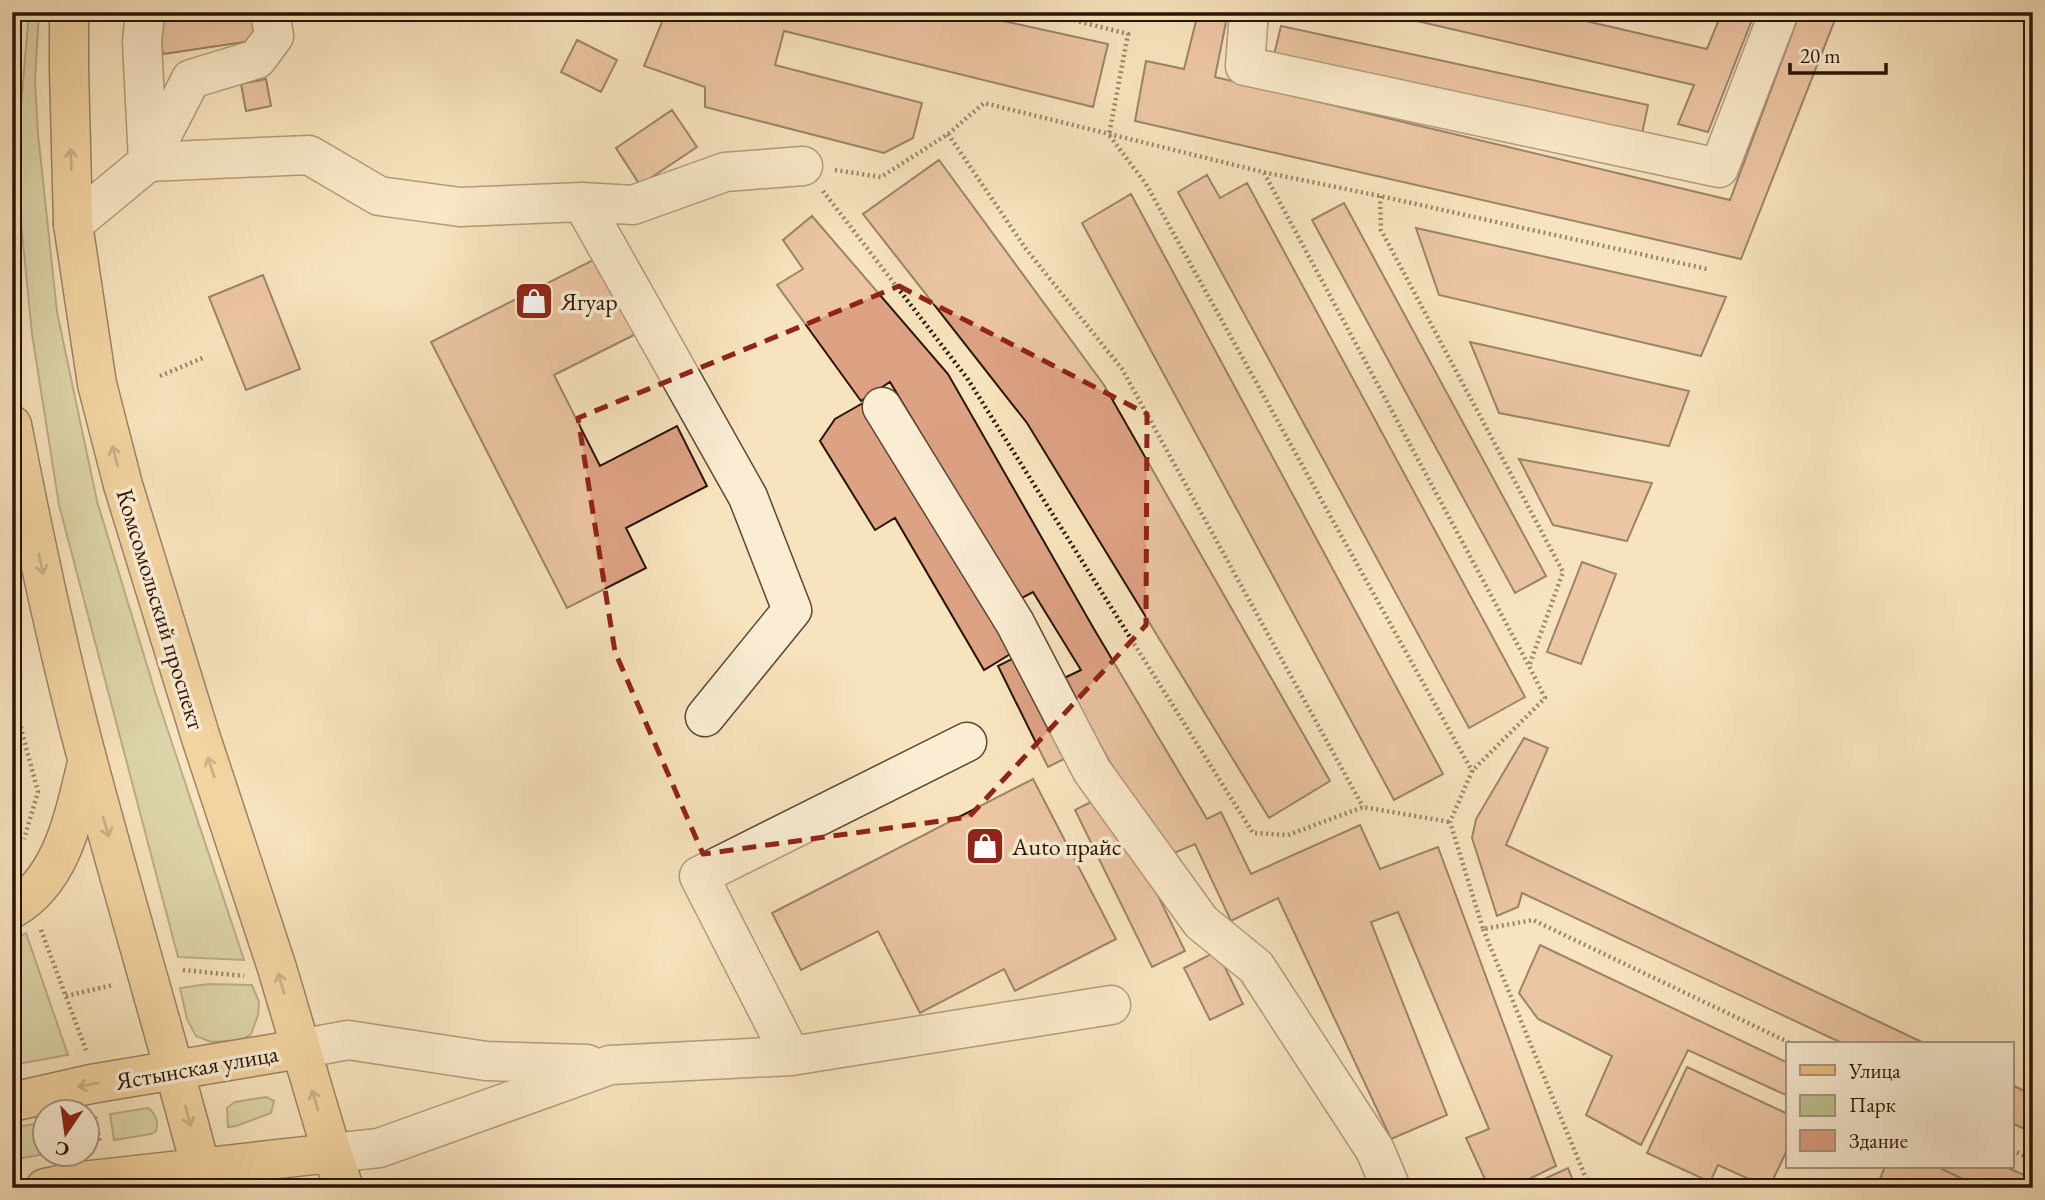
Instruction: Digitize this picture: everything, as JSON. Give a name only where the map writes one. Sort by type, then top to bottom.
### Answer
[{"type":"main road","name":"Комсомольский проспект","points":[[69,12],[73,224],[97,384],[123,485],[201,738],[277,968],[338,1171]]},
{"type":"main road","points":[[12,425],[32,527],[88,761],[204,1178]]},
{"type":"main road","points":[[26,917],[28,900],[51,869],[68,836],[88,761]]},
{"type":"main road","name":"Ястынская улица","points":[[12,1102],[91,1084],[300,1049]]},
{"type":"main road","points":[[45,1188],[74,1182],[338,1171]]},
{"type":"lane","points":[[145,12],[142,42],[148,162]]},
{"type":"lane","points":[[73,224],[148,162],[191,79],[257,59],[274,36],[270,12]]},
{"type":"lane","points":[[1249,12],[1245,66],[1719,167],[1779,12]]},
{"type":"lane","points":[[148,162],[309,155],[379,196],[460,206],[582,202],[633,205],[725,172],[803,166]]},
{"type":"lane","points":[[582,202],[748,497],[792,610],[705,717]]},
{"type":"lane","points":[[883,407],[1015,623],[1092,771],[1200,922],[1256,967],[1375,1150],[1391,1188]]},
{"type":"lane","points":[[791,1056],[699,876],[967,742]]},
{"type":"lane","points":[[300,1049],[348,1040],[486,1061],[610,1065],[791,1056],[1111,1005]]},
{"type":"lane","points":[[338,1171],[379,1148],[610,1065]]},
{"type":"path","points":[[1042,12],[1128,34],[1109,135],[1146,184],[1472,771]]},
{"type":"path","points":[[803,166],[881,177],[948,134],[984,103],[1263,172],[1707,269]]},
{"type":"path","points":[[948,134],[1026,249],[1122,369],[1363,807]]},
{"type":"path","points":[[803,166],[967,378],[1253,833],[1288,835],[1363,807],[1450,822]]},
{"type":"path","points":[[1263,172],[1545,698],[1472,771],[1450,822],[1483,929],[1590,1188]]},
{"type":"path","points":[[1380,196],[1381,230],[1563,572],[1529,666]]},
{"type":"path","points":[[160,376],[205,357]]},
{"type":"path","points":[[12,695],[38,792],[22,844]]},
{"type":"path","points":[[26,917],[66,996],[87,1053]]},
{"type":"path","points":[[1483,929],[1533,920],[1788,1042]]},
{"type":"path","points":[[179,970],[251,976]]},
{"type":"path","points":[[66,996],[121,983]]},
{"type":"path","points":[[2014,1151],[2033,1160]]},
{"type":"highlighted area","points":[[899,286],[1147,414],[1146,625],[969,817],[703,854],[615,652],[578,418]]},
{"type":"green space","points":[[29,12],[39,12],[35,81],[38,134],[57,312],[97,501],[156,695],[244,960],[178,957],[59,505],[32,334],[20,212],[19,129]]},
{"type":"green space","points":[[26,933],[68,1055],[12,1065],[12,941]]},
{"type":"green space","points":[[208,984],[252,985],[259,1002],[258,1015],[251,1034],[242,1040],[211,1042],[196,1036],[187,1019],[180,988]]},
{"type":"green space","points":[[266,1097],[274,1101],[271,1113],[228,1127],[227,1108],[235,1102]]},
{"type":"green space","points":[[148,1108],[156,1118],[156,1131],[114,1140],[110,1114]]},
{"type":"green space","points":[[32,1124],[32,1156],[12,1160],[12,1128]]},
{"type":"building","points":[[174,12],[253,12],[257,40],[163,54],[157,15]]},
{"type":"building","points":[[434,12],[449,12],[441,20]]},
{"type":"building","points":[[666,12],[962,12],[1108,44],[1093,107],[784,31],[775,65],[922,103],[913,138],[884,153],[705,107],[705,87],[644,66]]},
{"type":"building","points":[[1157,12],[1228,12],[1215,77],[1730,200],[1800,12],[1838,12],[1741,259],[1135,121],[1146,61],[1184,69],[1196,21]]},
{"type":"building","points":[[1378,12],[1547,12],[1707,49],[1722,12],[1755,12],[1708,132],[1678,124],[1694,85]]},
{"type":"building","points":[[1281,26],[1648,105],[1642,134],[1274,55]]},
{"type":"building","points":[[577,40],[617,60],[601,92],[561,72]]},
{"type":"building","points":[[266,79],[271,106],[246,111],[241,84]]},
{"type":"building","points":[[672,110],[697,147],[640,185],[616,148]]},
{"type":"building","points":[[939,160],[1104,385],[1330,781],[1269,818],[1027,423],[863,214]]},
{"type":"building","points":[[1207,175],[1220,198],[1247,183],[1525,697],[1469,728],[1178,192]]},
{"type":"building","points":[[1131,194],[1443,774],[1394,800],[1082,223]]},
{"type":"building","points":[[1344,203],[1546,576],[1515,593],[1312,220]]},
{"type":"building","points":[[812,216],[948,374],[1207,819],[1221,812],[1251,874],[1360,825],[1380,869],[1438,847],[1556,1166],[1510,1188],[1489,1188],[1466,1138],[1489,1129],[1398,912],[1371,922],[1447,1115],[1391,1139],[1278,898],[1231,921],[1195,844],[1165,857],[1062,679],[1081,670],[1033,592],[1020,599],[890,382],[861,401],[777,285],[803,269],[783,240]]},
{"type":"building","points":[[1416,228],[1726,297],[1701,356],[1439,295]]},
{"type":"building","points":[[597,258],[636,334],[554,375],[600,466],[677,426],[707,486],[626,528],[646,568],[567,608],[431,342]]},
{"type":"building","points":[[263,275],[300,369],[246,390],[209,297]]},
{"type":"building","points":[[1470,342],[1689,391],[1669,446],[1499,413]]},
{"type":"building","points":[[863,403],[1012,653],[984,670],[895,518],[875,530],[820,441],[835,419]]},
{"type":"building","points":[[1519,459],[1652,483],[1627,541],[1553,525]]},
{"type":"building","points":[[1582,562],[1616,574],[1581,664],[1547,652]]},
{"type":"building","points":[[1022,654],[1072,755],[1048,767],[998,666]]},
{"type":"building","points":[[1524,738],[1548,748],[1506,845],[1922,1042],[1840,1042],[1522,893],[1518,907],[1497,916],[1472,838],[1476,819]]},
{"type":"building","name":"Auto прайс","points":[[1033,779],[1116,939],[1015,991],[1004,969],[920,1013],[878,931],[801,970],[772,913]]},
{"type":"building","points":[[1097,799],[1123,824],[1185,951],[1152,967],[1075,810]]},
{"type":"building","points":[[1540,945],[1786,1062],[1786,1095],[1688,1050],[1641,1145],[1586,1115],[1612,1056],[1538,1019],[1519,993]]},
{"type":"building","points":[[1217,951],[1243,1004],[1210,1020],[1184,968]]},
{"type":"building","points":[[1687,1067],[1786,1113],[1786,1152],[1769,1188],[1718,1165],[1710,1182],[1647,1153]]},
{"type":"building","points":[[2014,1086],[2033,1095],[2033,1133],[2014,1124]]},
{"type":"building","points":[[1568,1168],[1576,1188],[1524,1188]]},
{"type":"building","points":[[1885,1168],[1940,1168],[1981,1188],[1888,1188],[1878,1183]]},
{"type":"building","points":[[1940,1168],[2008,1168],[2033,1179],[2033,1188],[1981,1188]]},
{"type":"place","name":"Ягуар","points":[[534,301]]},
{"type":"place","name":"Auto прайс","points":[[985,846]]}]
